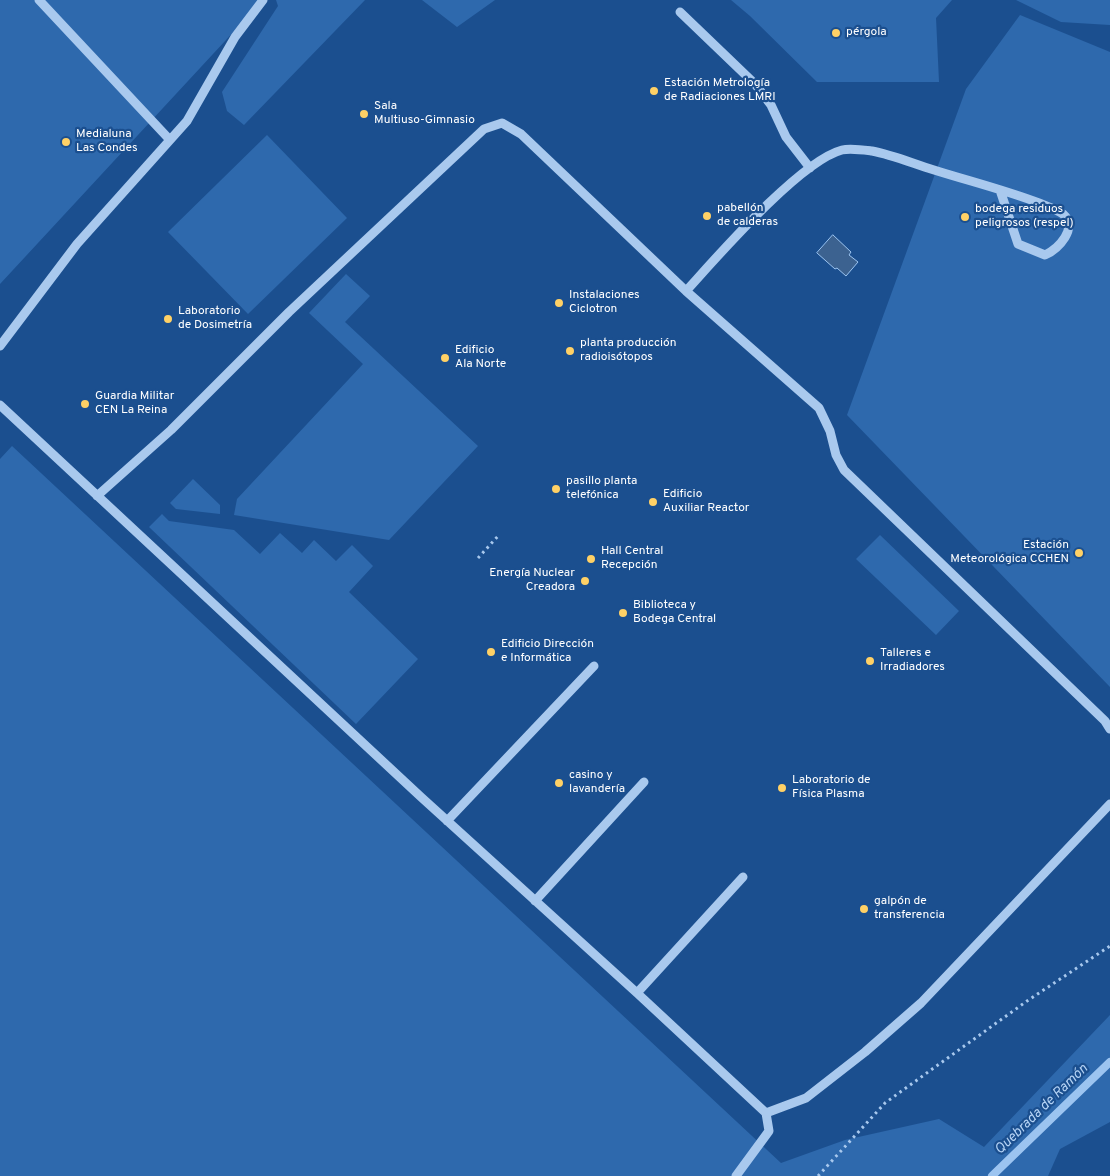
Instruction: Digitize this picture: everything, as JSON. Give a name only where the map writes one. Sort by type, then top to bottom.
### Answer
[{"type":"street","points":[[38,0],[170,140]]},
{"type":"street","points":[[0,346],[77,244],[187,121],[235,37],[263,0]]},
{"type":"street","points":[[680,12],[756,84],[771,105],[786,137],[810,168]]},
{"type":"street","points":[[97,496],[172,430],[289,312],[484,129],[502,123],[521,134],[686,291],[819,408],[830,431],[836,455],[844,470],[1105,721],[1110,729]]},
{"type":"street","points":[[686,291],[742,230],[810,168],[843,149],[872,151],[1000,190],[1028,199],[1064,215],[1068,224],[1065,238],[1054,251],[1045,256],[1018,244],[1000,190]]},
{"type":"street","points":[[0,405],[447,821],[637,993],[766,1114],[769,1131],[736,1176]]},
{"type":"street","points":[[447,821],[594,666]]},
{"type":"street","points":[[535,901],[644,782]]},
{"type":"street","points":[[766,1114],[806,1098],[865,1052],[921,1003],[1110,804]]},
{"type":"street","points":[[637,993],[743,877]]},
{"type":"path","points":[[478,558],[500,535]]},
{"type":"path","points":[[818,1176],[885,1103],[1027,1001],[1110,946]]},
{"type":"shaded area","name":"Medialuna Las Condes","points":[[0,0],[263,0],[0,284]]},
{"type":"shaded area","points":[[276,0],[365,0],[244,125],[227,111],[222,92],[278,6]]},
{"type":"shaded area","points":[[422,0],[495,0],[457,27]]},
{"type":"shaded area","points":[[731,0],[952,0],[936,18],[939,82],[817,82],[750,16]]},
{"type":"shaded area","points":[[1016,0],[1110,0],[1110,25],[1061,22]]},
{"type":"shaded area","points":[[1020,15],[1110,52],[1110,687],[847,415],[966,89]]},
{"type":"shaded area","points":[[267,135],[347,218],[248,314],[168,232]]},
{"type":"shaded area","points":[[833,235],[851,252],[849,255],[858,262],[846,276],[817,253]]},
{"type":"shaded area","points":[[346,274],[370,296],[345,322],[478,446],[389,540],[234,515],[237,499],[363,364],[309,313]]},
{"type":"shaded area","points":[[12,446],[781,1163],[845,1140],[939,1119],[984,1147],[1110,1015],[1110,1122],[1060,1149],[1048,1176],[0,1176],[0,459]]},
{"type":"shaded area","points":[[193,479],[220,505],[220,514],[176,509],[170,503]]},
{"type":"shaded area","points":[[162,514],[169,521],[234,530],[260,554],[280,533],[302,553],[314,540],[336,561],[352,545],[373,566],[349,592],[418,659],[356,724],[149,527]]},
{"type":"shaded area","points":[[880,535],[959,611],[936,635],[856,559]]},
{"type":"waterway","name":"Quebrada de Ramón","points":[[992,1176],[1110,1062]]},
{"type":"place","name":"pérgola","points":[[836,33]]},
{"type":"place","name":"Estación Metrología de Radiaciones LMRI","points":[[654,91]]},
{"type":"place","name":"Sala Multiuso-Gimnasio","points":[[364,114]]},
{"type":"place","name":"Medialuna Las Condes","points":[[66,142]]},
{"type":"place","name":"pabellón de calderas","points":[[707,216]]},
{"type":"place","name":"bodega residuos peligrosos (respel)","points":[[965,217]]},
{"type":"place","name":"Instalaciones Ciclotron","points":[[559,303]]},
{"type":"place","name":"Laboratorio de Dosimetría","points":[[168,319]]},
{"type":"place","name":"planta producción radioisótopos","points":[[570,351]]},
{"type":"place","name":"Edificio Ala Norte","points":[[445,358]]},
{"type":"place","name":"Guardia Militar CEN La Reina","points":[[85,404]]},
{"type":"place","name":"pasillo planta telefónica","points":[[556,489]]},
{"type":"place","name":"Edificio Auxiliar Reactor","points":[[653,502]]},
{"type":"place","name":"Estación Meteorológica CCHEN","points":[[1079,553]]},
{"type":"place","name":"Hall Central Recepción","points":[[591,559]]},
{"type":"place","name":"Energía Nuclear Creadora","points":[[585,581]]},
{"type":"place","name":"Biblioteca y Bodega Central","points":[[623,613]]},
{"type":"place","name":"Edificio Dirección e Informática","points":[[491,652]]},
{"type":"place","name":"Talleres e Irradiadores","points":[[870,661]]},
{"type":"place","name":"casino y lavandería","points":[[559,783]]},
{"type":"place","name":"Laboratorio de Física Plasma","points":[[782,788]]},
{"type":"place","name":"galpón de transferencia","points":[[864,909]]}]
